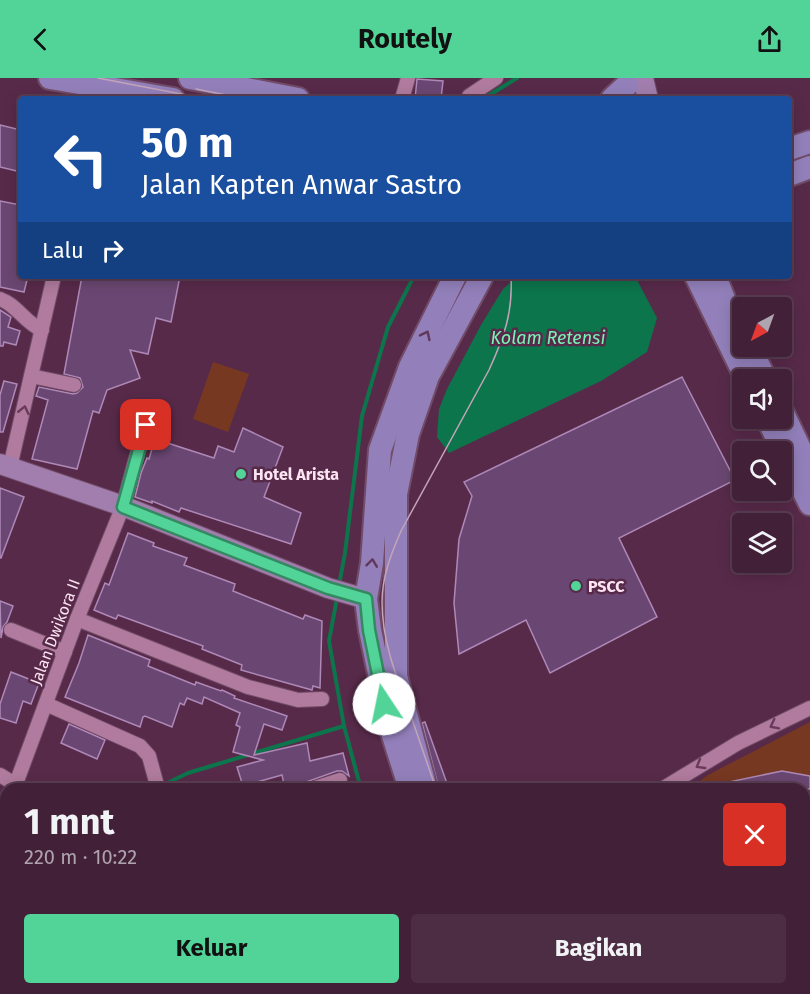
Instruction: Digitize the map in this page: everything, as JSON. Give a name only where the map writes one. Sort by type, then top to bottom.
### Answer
[{"type":"main road","points":[[50,78],[88,92],[137,96]]},
{"type":"main road","points":[[190,78],[283,96]]},
{"type":"main road","points":[[792,148],[810,142]]},
{"type":"main road","points":[[408,783],[384,704],[361,598],[372,563],[380,450],[410,367],[454,279]]},
{"type":"main road","points":[[408,434],[428,376],[480,279]]},
{"type":"main road","points":[[682,279],[732,324]]},
{"type":"main road","points":[[698,279],[722,313]]},
{"type":"main road","points":[[716,279],[722,313],[743,369]]},
{"type":"main road","points":[[722,313],[729,279]]},
{"type":"main road","points":[[410,367],[412,392],[408,434],[396,494],[396,676],[424,783]]},
{"type":"main road","points":[[772,429],[810,504]]},
{"type":"main road","points":[[791,429],[810,470]]},
{"type":"street","points":[[403,96],[408,78]]},
{"type":"street","points":[[469,96],[496,78]]},
{"type":"street","points":[[53,279],[32,376],[5,466],[123,507],[328,588],[361,598]]},
{"type":"street","points":[[0,298],[8,302],[32,326],[42,330]]},
{"type":"street","points":[[32,376],[74,385]]},
{"type":"street","name":"Jalan Dwikora II","points":[[19,783],[21,770],[77,619],[123,507],[146,425]]},
{"type":"street","points":[[77,619],[248,687],[298,700],[322,699]]},
{"type":"street","points":[[10,630],[65,652]]},
{"type":"street","points":[[46,704],[140,746],[149,756],[156,783]]},
{"type":"street","points":[[672,783],[737,744],[810,708]]},
{"type":"street","points":[[331,783],[340,780]]},
{"type":"shaded area","points":[[213,362],[249,374],[228,432],[193,419]]},
{"type":"shaded area","points":[[810,722],[810,783],[697,783]]},
{"type":"water","name":"Kolam Retensi","points":[[514,279],[637,279],[657,318],[647,352],[601,381],[449,453],[437,437],[439,409],[481,325],[503,289]]},
{"type":"building","points":[[417,79],[443,81],[441,96],[415,96]]},
{"type":"building","points":[[0,125],[18,129],[18,171],[0,167]]},
{"type":"building","points":[[0,201],[18,204],[18,279],[27,279],[24,292],[0,287]]},
{"type":"building","points":[[81,279],[179,279],[171,322],[156,318],[148,354],[130,350],[140,378],[107,390],[99,413],[93,411],[77,469],[32,459],[48,400],[36,396],[39,387],[73,394],[83,387],[80,378],[64,374]]},
{"type":"building","points":[[0,310],[11,317],[8,327],[20,331],[16,345],[4,342],[3,346],[0,346]]},
{"type":"building","points":[[682,377],[732,474],[732,482],[619,538],[657,617],[550,673],[526,620],[459,654],[454,603],[459,539],[472,496],[464,482]]},
{"type":"building","points":[[4,381],[17,384],[3,432],[0,432],[0,395]]},
{"type":"building","name":"Hotel Arista","points":[[243,428],[283,447],[264,497],[301,513],[291,544],[181,508],[179,512],[135,497],[141,473],[147,458],[149,459],[155,439],[214,458],[218,446],[234,452]]},
{"type":"building","points":[[0,488],[24,497],[1,558],[0,558]]},
{"type":"building","points":[[128,533],[154,543],[153,546],[187,558],[184,565],[235,584],[233,591],[303,619],[305,615],[322,621],[320,688],[313,686],[312,690],[241,670],[242,665],[202,649],[203,646],[118,615],[116,619],[94,610],[105,583],[109,585]]},
{"type":"building","points":[[0,601],[13,606],[3,627],[1,638]]},
{"type":"building","points":[[88,635],[150,660],[148,666],[195,685],[196,682],[222,690],[235,696],[234,698],[287,716],[282,730],[264,724],[254,755],[307,743],[310,761],[343,753],[349,776],[342,771],[337,771],[303,783],[284,783],[282,775],[254,783],[242,783],[237,767],[263,760],[233,752],[240,727],[236,725],[240,713],[204,697],[202,704],[187,698],[184,705],[180,703],[172,727],[145,716],[140,727],[65,697]]},
{"type":"building","points":[[11,672],[39,683],[31,704],[23,701],[16,723],[0,718],[0,704]]},
{"type":"building","points":[[425,722],[447,783],[437,783],[422,723]]},
{"type":"building","points":[[69,724],[105,740],[97,759],[61,743]]},
{"type":"building","points":[[782,771],[810,776],[810,783],[724,783]]},
{"type":"waterway","points":[[488,96],[517,78]]},
{"type":"waterway","points":[[339,585],[362,416],[388,327],[412,279]]},
{"type":"waterway","points":[[337,598],[329,641],[344,726],[359,783]]},
{"type":"waterway","points":[[167,783],[188,773],[344,726]]},
{"type":"tram line","points":[[98,78],[191,96]]},
{"type":"tram line","points":[[196,89],[232,96]]},
{"type":"tram line","points":[[434,783],[388,647],[382,602],[385,575],[401,531],[489,370],[503,336],[509,313],[511,279]]},
{"type":"place","name":"Hotel Arista","points":[[241,474]]},
{"type":"place","name":"PSCC","points":[[576,586]]},
{"type":"route","points":[[146,425],[123,507],[328,588],[366,599],[369,630],[384,704]]}]
